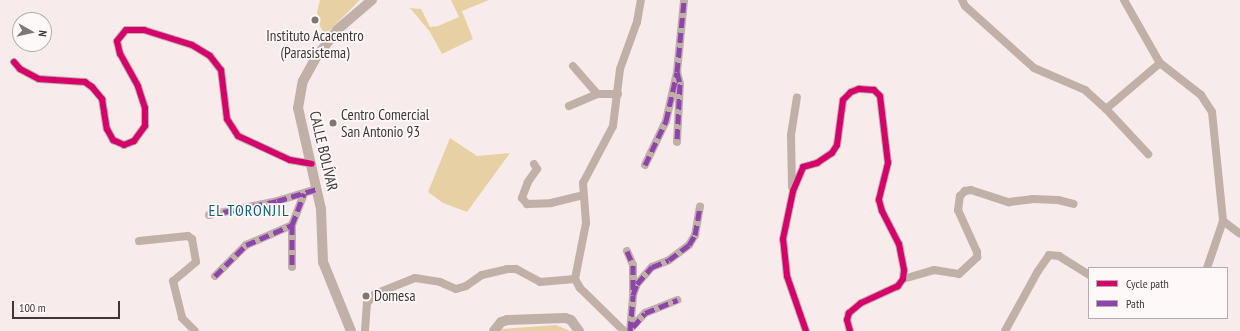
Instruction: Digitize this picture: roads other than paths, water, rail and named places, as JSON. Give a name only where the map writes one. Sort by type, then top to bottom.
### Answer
[{"type":"street","name":"CALLE BOLÍVAR","points":[[351,331],[323,262],[322,210],[298,108],[303,81],[317,56],[337,30],[372,0]]},
{"type":"street","points":[[624,331],[580,288],[575,278],[586,223],[582,195],[583,183],[613,126],[620,69],[637,22],[640,0]]},
{"type":"street","points":[[644,165],[666,121],[677,72],[684,0]]},
{"type":"street","points":[[962,0],[965,6],[1034,68],[1085,90],[1106,109],[1148,154]]},
{"type":"street","points":[[1124,0],[1160,63],[1201,95],[1212,112],[1223,221],[1207,267]]},
{"type":"street","points":[[14,62],[20,69],[39,79],[85,82],[92,87],[102,99],[110,134],[113,140],[124,145],[134,142],[145,126],[145,108],[138,86],[120,54],[118,41],[126,30],[144,30],[192,45],[210,56],[221,70],[227,119],[238,136],[290,160],[312,164]]},
{"type":"street","points":[[1106,109],[1160,63]]},
{"type":"street","points":[[573,66],[597,94]]},
{"type":"street","points":[[677,72],[680,84],[677,142]]},
{"type":"street","points":[[806,331],[787,276],[783,239],[793,191],[803,167],[817,163],[832,152],[837,145],[843,100],[851,92],[859,89],[874,90],[880,96],[888,163],[879,200],[882,211],[899,244],[903,279]]},
{"type":"street","points":[[570,106],[597,94],[618,94]]},
{"type":"street","points":[[793,191],[791,135],[797,97]]},
{"type":"street","points":[[534,164],[537,169],[528,182],[522,198],[527,204],[551,203],[582,195]]},
{"type":"street","points":[[209,215],[317,189]]},
{"type":"street","points":[[850,331],[847,320],[849,313],[861,303],[898,286],[903,279],[934,270],[959,274],[977,256],[977,252],[958,210],[960,196],[965,191],[971,190],[1009,202],[1032,199],[1058,200],[1074,204]]},
{"type":"street","points":[[292,267],[292,225],[304,193]]},
{"type":"street","points":[[633,295],[637,284],[652,267],[670,260],[689,245],[695,235],[700,206]]},
{"type":"street","points":[[1223,221],[1240,234]]},
{"type":"street","points":[[216,276],[246,245],[292,225]]},
{"type":"street","points":[[139,241],[188,236],[192,239],[196,262],[173,281],[182,318],[195,331]]},
{"type":"street","points":[[627,251],[633,265],[633,319],[630,331]]},
{"type":"street","points":[[1005,331],[1038,271],[1049,256],[1059,256],[1088,274]]},
{"type":"street","points":[[365,331],[367,304],[375,294],[415,278],[440,282],[456,290],[466,286],[482,274],[507,269],[516,269],[540,282],[575,278]]},
{"type":"street","points":[[630,331],[645,313],[678,300]]},
{"type":"street","points":[[494,331],[501,322],[507,320],[565,318],[571,320],[579,331]]},
{"type":"place","name":"Instituto Acacentro (Parasistema)","points":[[315,20]]},
{"type":"place","name":"Centro Comercial San Antonio 93","points":[[333,123]]},
{"type":"place","name":"Domesa","points":[[366,296]]},
{"type":"district","name":"EL TORONJIL","points":[[249,210]]}]
